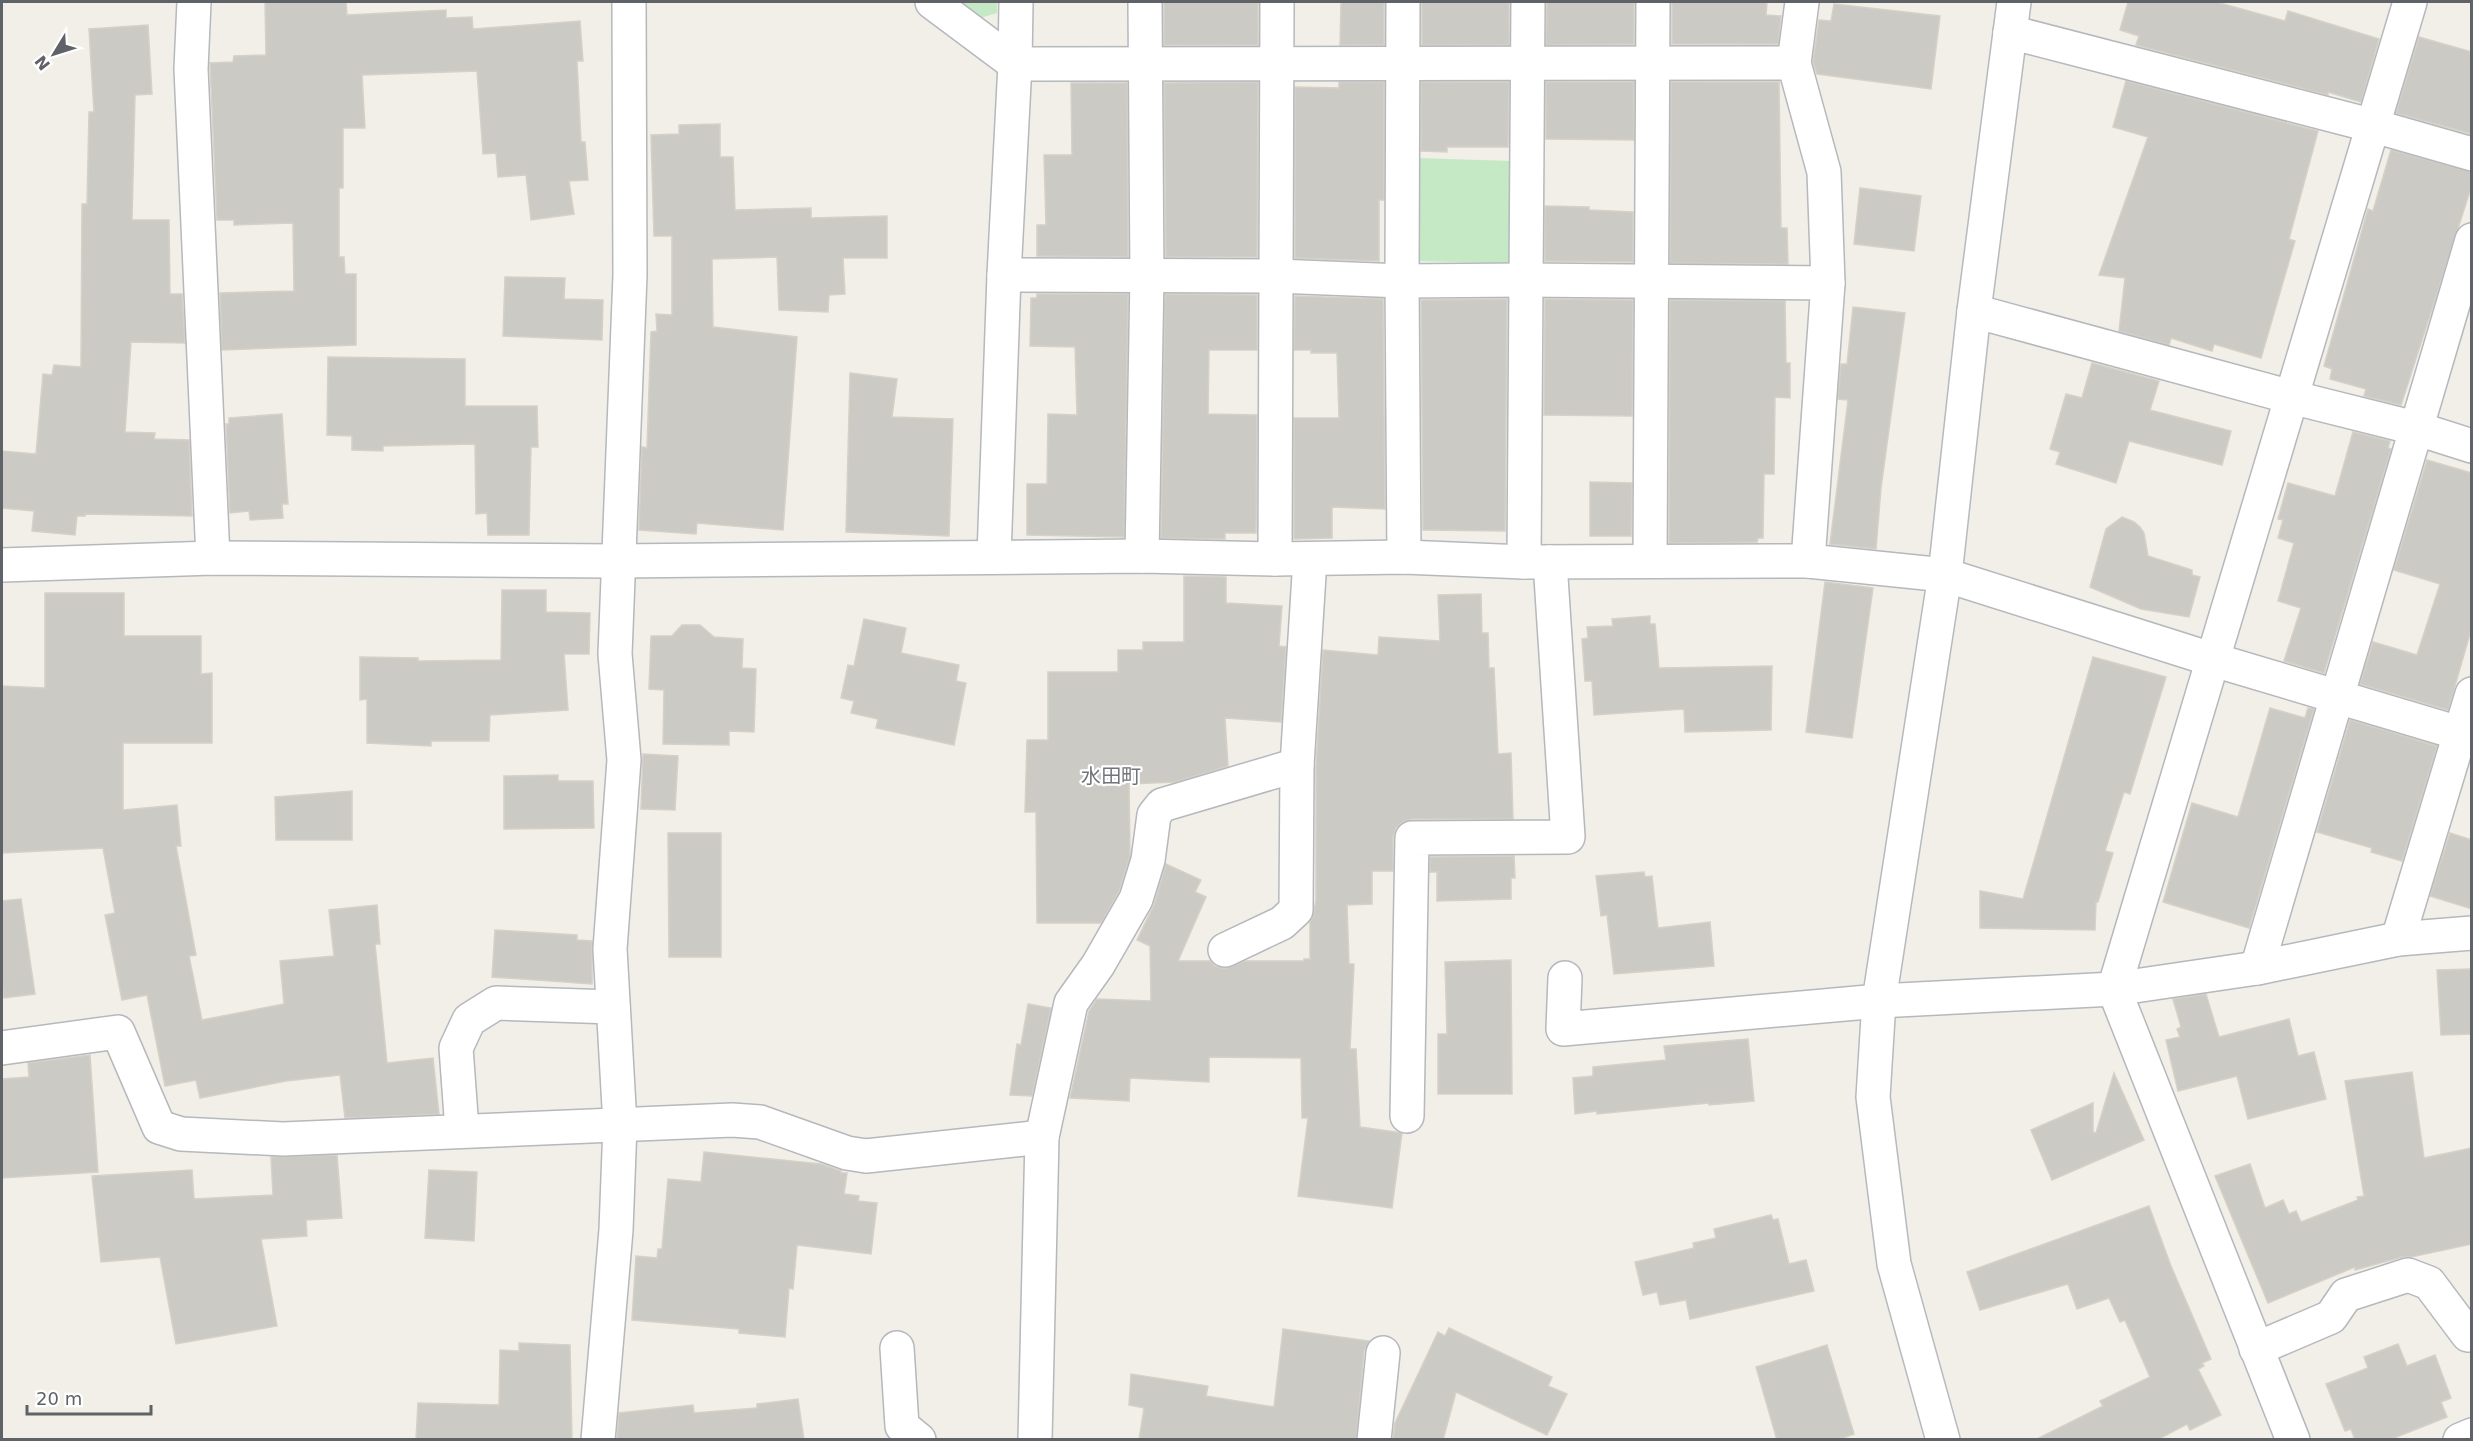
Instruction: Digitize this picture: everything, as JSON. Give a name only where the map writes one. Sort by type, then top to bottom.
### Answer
[{"type":"street","points":[[194,2],[190,69],[213,558]]},
{"type":"street","points":[[598,1440],[616,1230],[620,1125],[610,949],[624,760],[615,654],[630,275],[629,2]]},
{"type":"street","points":[[932,2],[1015,64],[1794,63]]},
{"type":"street","points":[[994,556],[1016,2]]},
{"type":"street","points":[[1142,556],[1147,276],[1145,2]]},
{"type":"street","points":[[1275,559],[1277,2]]},
{"type":"street","points":[[1403,2],[1404,557]]},
{"type":"street","points":[[1407,1116],[1412,838],[1568,837],[1537,562],[1527,280],[1528,2]]},
{"type":"street","points":[[1650,561],[1653,2]]},
{"type":"street","points":[[1802,2],[1794,63],[1824,172],[1828,283],[1808,561]]},
{"type":"street","points":[[2293,1440],[2114,989],[2410,2]]},
{"type":"street","points":[[1943,1440],[1894,1264],[1873,1097],[1879,1001],[1945,575],[1974,311],[2012,17],[2472,154]]},
{"type":"street","points":[[2256,968],[2339,696],[2415,428],[2472,240]]},
{"type":"street","points":[[1004,275],[1276,276],[1402,281],[1828,283]]},
{"type":"street","points":[[1974,311],[2291,397],[2415,428],[2472,446]]},
{"type":"street","points":[[2,565],[213,558],[617,561],[994,556],[1275,559],[1404,557],[1537,562],[1808,561],[1945,575],[2214,660],[2466,735]]},
{"type":"street","points":[[1225,950],[1282,923],[1296,910],[1297,765],[1310,559]]},
{"type":"street","points":[[2398,939],[2466,735],[2472,694]]},
{"type":"street","points":[[1035,1440],[1042,1137],[1071,1003],[1098,965],[1136,898],[1148,860],[1154,814],[1162,805],[1297,765]]},
{"type":"street","points":[[1565,978],[1563,1029],[1879,1001],[2114,989],[2256,968],[2398,939],[2472,933]]},
{"type":"street","points":[[462,1130],[456,1048],[469,1020],[496,1003],[613,1007]]},
{"type":"street","points":[[2,1048],[118,1032],[159,1126],[181,1134],[282,1139],[732,1120],[760,1122],[847,1153],[866,1156],[1042,1137]]},
{"type":"street","points":[[2256,1349],[2331,1317],[2346,1295],[2408,1275],[2429,1283],[2468,1335]]},
{"type":"street","points":[[897,1348],[902,1426],[919,1440]]},
{"type":"street","points":[[1374,1440],[1383,1353]]},
{"type":"street","points":[[2460,1440],[2472,1435]]},
{"type":"green space","points":[[958,2],[997,2],[997,13],[980,18]]},
{"type":"green space","points":[[1417,158],[1511,161],[1509,263],[1415,261]]},
{"type":"building","points":[[265,2],[346,2],[347,15],[446,10],[446,18],[472,17],[473,29],[580,21],[583,61],[577,61],[581,142],[585,142],[588,180],[569,181],[574,214],[531,220],[526,175],[498,177],[496,153],[483,154],[477,71],[362,75],[365,128],[343,128],[343,188],[339,188],[339,257],[344,257],[345,274],[356,274],[356,345],[222,350],[220,293],[294,291],[293,223],[234,225],[234,220],[217,220],[210,63],[233,62],[234,56],[266,55]]},
{"type":"building","points":[[1164,2],[1258,2],[1258,45],[1164,45]]},
{"type":"building","points":[[1341,2],[1384,2],[1384,45],[1340,45]]},
{"type":"building","points":[[1422,2],[1509,2],[1509,45],[1422,45]]},
{"type":"building","points":[[1547,2],[1634,2],[1634,44],[1546,45]]},
{"type":"building","points":[[1672,2],[1767,2],[1766,15],[1781,16],[1778,44],[1672,44]]},
{"type":"building","points":[[2128,2],[2216,2],[2285,21],[2288,11],[2379,39],[2361,102],[2136,45],[2139,36],[2120,30]]},
{"type":"building","points":[[1834,4],[1940,16],[1931,89],[1817,74],[1813,62],[1819,20],[1831,21]]},
{"type":"building","points":[[148,25],[152,94],[135,95],[132,220],[169,220],[170,294],[182,294],[185,343],[131,342],[125,432],[155,433],[154,439],[189,440],[192,516],[85,514],[85,516],[77,516],[75,535],[32,531],[34,511],[2,508],[2,451],[36,454],[43,374],[52,375],[54,365],[81,367],[82,204],[87,204],[89,112],[94,112],[89,29]]},
{"type":"building","points":[[2419,37],[2472,52],[2472,134],[2396,113]]},
{"type":"building","points":[[2126,81],[2318,131],[2289,239],[2295,241],[2261,358],[2214,344],[2212,351],[2171,338],[2169,345],[2119,331],[2125,278],[2099,275],[2148,137],[2113,127]]},
{"type":"building","points":[[1258,82],[1257,257],[1166,257],[1164,83]]},
{"type":"building","points":[[1339,82],[1384,82],[1384,200],[1379,200],[1379,261],[1295,258],[1295,87],[1339,88]]},
{"type":"building","points":[[1421,82],[1509,82],[1508,147],[1447,147],[1447,152],[1421,151]]},
{"type":"building","points":[[1546,82],[1634,82],[1634,140],[1546,139]]},
{"type":"building","points":[[1671,82],[1779,82],[1781,228],[1787,228],[1788,264],[1670,263]]},
{"type":"building","points":[[1071,83],[1127,83],[1128,257],[1037,256],[1037,225],[1046,225],[1044,155],[1072,155]]},
{"type":"building","points":[[720,124],[720,157],[733,157],[735,210],[811,208],[811,218],[887,216],[887,258],[843,258],[845,294],[829,295],[828,312],[779,310],[777,257],[712,259],[713,327],[797,337],[783,530],[697,523],[696,534],[639,530],[642,447],[647,448],[651,332],[657,331],[656,314],[672,315],[672,236],[654,236],[651,135],[679,134],[679,125]]},
{"type":"building","points":[[2391,150],[2472,172],[2472,185],[2401,405],[2364,396],[2366,389],[2330,379],[2332,369],[2324,366],[2368,209],[2373,211]]},
{"type":"building","points":[[1860,188],[1921,196],[1914,251],[1854,244]]},
{"type":"building","points":[[1545,206],[1589,207],[1589,210],[1633,212],[1633,262],[1545,261]]},
{"type":"building","points":[[505,277],[565,278],[564,299],[603,300],[602,340],[503,336]]},
{"type":"building","points":[[1037,294],[1128,294],[1124,537],[1027,535],[1027,484],[1047,484],[1048,414],[1077,415],[1075,347],[1030,346],[1031,298],[1037,298]]},
{"type":"building","points":[[1165,294],[1257,295],[1257,350],[1209,350],[1208,414],[1257,415],[1256,533],[1225,533],[1225,539],[1161,538]]},
{"type":"building","points":[[1295,296],[1383,299],[1385,509],[1332,507],[1332,538],[1294,539],[1294,418],[1339,418],[1337,353],[1311,353],[1311,350],[1294,350]]},
{"type":"building","points":[[1507,299],[1505,531],[1423,530],[1421,300]]},
{"type":"building","points":[[1545,299],[1633,300],[1632,416],[1544,415]]},
{"type":"building","points":[[1670,300],[1785,301],[1786,363],[1790,363],[1790,398],[1775,397],[1774,474],[1764,474],[1763,538],[1758,538],[1757,542],[1669,543]]},
{"type":"building","points":[[1853,307],[1905,313],[1881,488],[1876,549],[1830,544],[1848,400],[1838,399],[1841,364],[1847,364]]},
{"type":"building","points":[[328,357],[465,359],[465,406],[537,406],[538,447],[531,447],[529,535],[488,535],[487,513],[476,514],[475,444],[383,446],[383,451],[352,450],[352,436],[327,435]]},
{"type":"building","points":[[2092,363],[2159,381],[2150,410],[2231,431],[2222,465],[2129,441],[2116,483],[2056,464],[2060,452],[2050,449],[2066,394],[2082,398]]},
{"type":"building","points":[[850,373],[897,379],[892,417],[953,419],[949,536],[846,532]]},
{"type":"building","points":[[282,414],[288,504],[282,504],[283,518],[250,520],[249,511],[230,513],[226,424],[229,424],[229,418]]},
{"type":"building","points":[[2353,432],[2390,441],[2388,448],[2391,449],[2324,673],[2284,661],[2301,608],[2278,601],[2294,543],[2278,538],[2283,520],[2278,519],[2288,483],[2335,496]]},
{"type":"building","points":[[2427,460],[2472,473],[2472,627],[2448,710],[2360,684],[2373,642],[2417,655],[2440,584],[2394,570]]},
{"type":"building","points":[[1590,482],[1632,483],[1631,536],[1590,536]]},
{"type":"building","points":[[2122,517],[2134,522],[2144,533],[2148,556],[2192,570],[2192,575],[2200,577],[2189,617],[2141,609],[2090,587],[2106,529]]},
{"type":"building","points":[[1184,576],[1226,577],[1226,603],[1282,606],[1279,646],[1286,647],[1281,722],[1225,718],[1228,766],[1175,782],[1129,784],[1130,856],[1119,891],[1101,923],[1037,923],[1036,812],[1025,812],[1027,740],[1048,740],[1048,672],[1118,672],[1118,650],[1143,650],[1143,642],[1184,642]]},
{"type":"building","points":[[1825,582],[1873,588],[1852,738],[1806,732]]},
{"type":"building","points":[[502,590],[546,590],[546,612],[590,613],[589,654],[564,654],[568,710],[490,715],[489,741],[431,741],[431,746],[367,743],[367,699],[360,700],[360,657],[418,658],[418,661],[501,660]]},
{"type":"building","points":[[45,593],[124,593],[124,636],[201,636],[201,674],[212,673],[212,743],[123,743],[123,810],[177,805],[181,846],[176,846],[196,955],[189,956],[202,1020],[284,1004],[280,961],[334,956],[329,910],[377,905],[380,944],[375,944],[387,1063],[433,1058],[439,1114],[345,1118],[340,1075],[286,1081],[200,1098],[196,1080],[165,1086],[147,995],[122,1000],[105,915],[115,913],[103,848],[2,853],[2,686],[45,688]]},
{"type":"building","points":[[1481,594],[1482,633],[1488,633],[1489,668],[1494,668],[1498,754],[1511,753],[1513,819],[1412,819],[1403,822],[1396,828],[1393,837],[1393,871],[1372,871],[1372,904],[1347,905],[1349,964],[1354,964],[1350,1049],[1356,1049],[1360,1127],[1402,1133],[1392,1208],[1298,1196],[1308,1118],[1302,1118],[1301,1058],[1209,1057],[1209,1082],[1130,1078],[1129,1101],[1070,1098],[1089,1011],[1097,999],[1151,1001],[1150,946],[1137,940],[1154,905],[1166,864],[1201,880],[1195,892],[1206,897],[1178,961],[1210,961],[1215,966],[1224,969],[1245,961],[1304,961],[1304,959],[1310,959],[1310,922],[1316,900],[1316,766],[1323,650],[1378,655],[1379,637],[1440,641],[1438,595]]},
{"type":"building","points":[[1650,616],[1650,624],[1655,624],[1659,668],[1772,666],[1771,730],[1685,732],[1684,709],[1594,715],[1592,681],[1585,681],[1582,639],[1588,638],[1587,627],[1613,626],[1612,619]]},
{"type":"building","points":[[864,619],[906,628],[901,653],[959,665],[956,681],[966,683],[954,745],[876,728],[878,719],[851,713],[854,701],[841,698],[848,665],[854,666]]},
{"type":"building","points":[[682,625],[700,625],[714,637],[743,639],[742,668],[756,669],[754,732],[729,731],[729,745],[663,744],[664,690],[649,689],[651,636],[672,636]]},
{"type":"building","points":[[2093,657],[2166,677],[2130,794],[2124,792],[2105,851],[2113,853],[2098,902],[2096,902],[2095,930],[1980,928],[1980,891],[2023,899]]},
{"type":"building","points":[[2270,708],[2305,718],[2308,708],[2314,709],[2249,928],[2163,902],[2192,803],[2238,817]]},
{"type":"building","points":[[2350,720],[2437,746],[2402,861],[2371,852],[2372,848],[2317,832]]},
{"type":"building","points":[[643,754],[678,756],[675,810],[641,809]]},
{"type":"building","points":[[558,775],[558,781],[593,781],[594,828],[504,829],[504,776]]},
{"type":"building","points":[[352,791],[352,840],[276,840],[275,797]]},
{"type":"building","points":[[668,833],[721,833],[721,957],[669,957]]},
{"type":"building","points":[[2450,833],[2472,840],[2472,909],[2430,896]]},
{"type":"building","points":[[1514,856],[1515,878],[1511,878],[1511,899],[1437,901],[1437,872],[1430,872],[1430,857]]},
{"type":"building","points":[[1644,872],[1645,877],[1652,876],[1658,928],[1710,922],[1714,966],[1614,974],[1607,915],[1601,916],[1596,876]]},
{"type":"building","points":[[21,899],[35,994],[4,998],[2,901]]},
{"type":"building","points":[[495,930],[577,935],[577,940],[592,941],[592,984],[492,977]]},
{"type":"building","points":[[1511,960],[1512,1094],[1438,1094],[1438,1034],[1447,1034],[1445,962]]},
{"type":"building","points":[[2472,969],[2472,1034],[2441,1035],[2437,970]]},
{"type":"building","points":[[2206,994],[2219,1037],[2289,1019],[2298,1056],[2314,1052],[2326,1099],[2248,1119],[2237,1076],[2178,1091],[2166,1040],[2180,1037],[2177,1029],[2181,1027],[2173,999]]},
{"type":"building","points":[[1028,1004],[1051,1008],[1032,1096],[1010,1095],[1017,1044],[1021,1045]]},
{"type":"building","points":[[1748,1039],[1754,1101],[1575,1114],[1573,1078],[1593,1076],[1593,1067],[1666,1060],[1664,1046]]},
{"type":"building","points":[[90,1055],[98,1172],[2,1178],[2,1079],[29,1077],[28,1063]]},
{"type":"building","points":[[2412,1072],[2424,1158],[2472,1148],[2472,1244],[2402,1257],[2355,1270],[2355,1267],[2268,1303],[2215,1176],[2250,1164],[2265,1208],[2283,1200],[2289,1214],[2296,1211],[2301,1222],[2358,1200],[2357,1197],[2364,1196],[2345,1081]]},
{"type":"building","points":[[2114,1073],[2144,1140],[2052,1180],[2031,1130],[2093,1103],[2093,1132],[2096,1133]]},
{"type":"building","points":[[704,1152],[821,1164],[841,1171],[841,1173],[847,1173],[844,1194],[859,1196],[858,1201],[877,1203],[871,1254],[797,1245],[793,1289],[789,1288],[785,1337],[739,1333],[739,1329],[632,1320],[636,1256],[657,1258],[658,1249],[662,1249],[668,1179],[701,1182]]},
{"type":"building","points":[[337,1155],[342,1218],[306,1220],[307,1236],[261,1239],[277,1326],[176,1344],[160,1257],[101,1262],[92,1176],[192,1170],[194,1199],[273,1195],[271,1157]]},
{"type":"building","points":[[429,1170],[477,1172],[474,1241],[425,1238]]},
{"type":"building","points":[[2149,1206],[2171,1266],[2211,1359],[2202,1363],[2204,1366],[2198,1369],[2221,1415],[2190,1430],[2187,1424],[2157,1440],[2035,1440],[2103,1406],[2100,1401],[2150,1377],[2125,1320],[2120,1322],[2109,1298],[2077,1309],[2068,1284],[1980,1310],[1967,1272]]},
{"type":"building","points":[[1771,1215],[1773,1220],[1778,1219],[1789,1264],[1806,1260],[1814,1291],[1690,1319],[1686,1300],[1660,1305],[1657,1292],[1643,1295],[1635,1262],[1694,1248],[1693,1243],[1716,1238],[1714,1229]]},
{"type":"building","points":[[1449,1328],[1552,1377],[1548,1386],[1567,1394],[1547,1435],[1456,1392],[1443,1440],[1393,1440],[1395,1423],[1438,1332],[1445,1336]]},
{"type":"building","points":[[1283,1329],[1369,1341],[1364,1351],[1356,1440],[1139,1440],[1144,1408],[1129,1405],[1131,1374],[1208,1386],[1206,1396],[1274,1407]]},
{"type":"building","points":[[519,1343],[570,1345],[572,1440],[416,1440],[418,1403],[499,1405],[500,1350],[519,1351]]},
{"type":"building","points":[[2398,1344],[2407,1366],[2435,1355],[2451,1398],[2441,1402],[2447,1417],[2389,1440],[2355,1440],[2351,1429],[2345,1431],[2326,1384],[2368,1368],[2364,1357]]},
{"type":"building","points":[[1827,1345],[1854,1434],[1837,1440],[1777,1440],[1756,1367]]},
{"type":"building","points":[[798,1399],[804,1440],[617,1440],[619,1413],[693,1405],[694,1413],[757,1408],[757,1404]]},
{"type":"district","name":"水田町","points":[[1111,776]]}]
